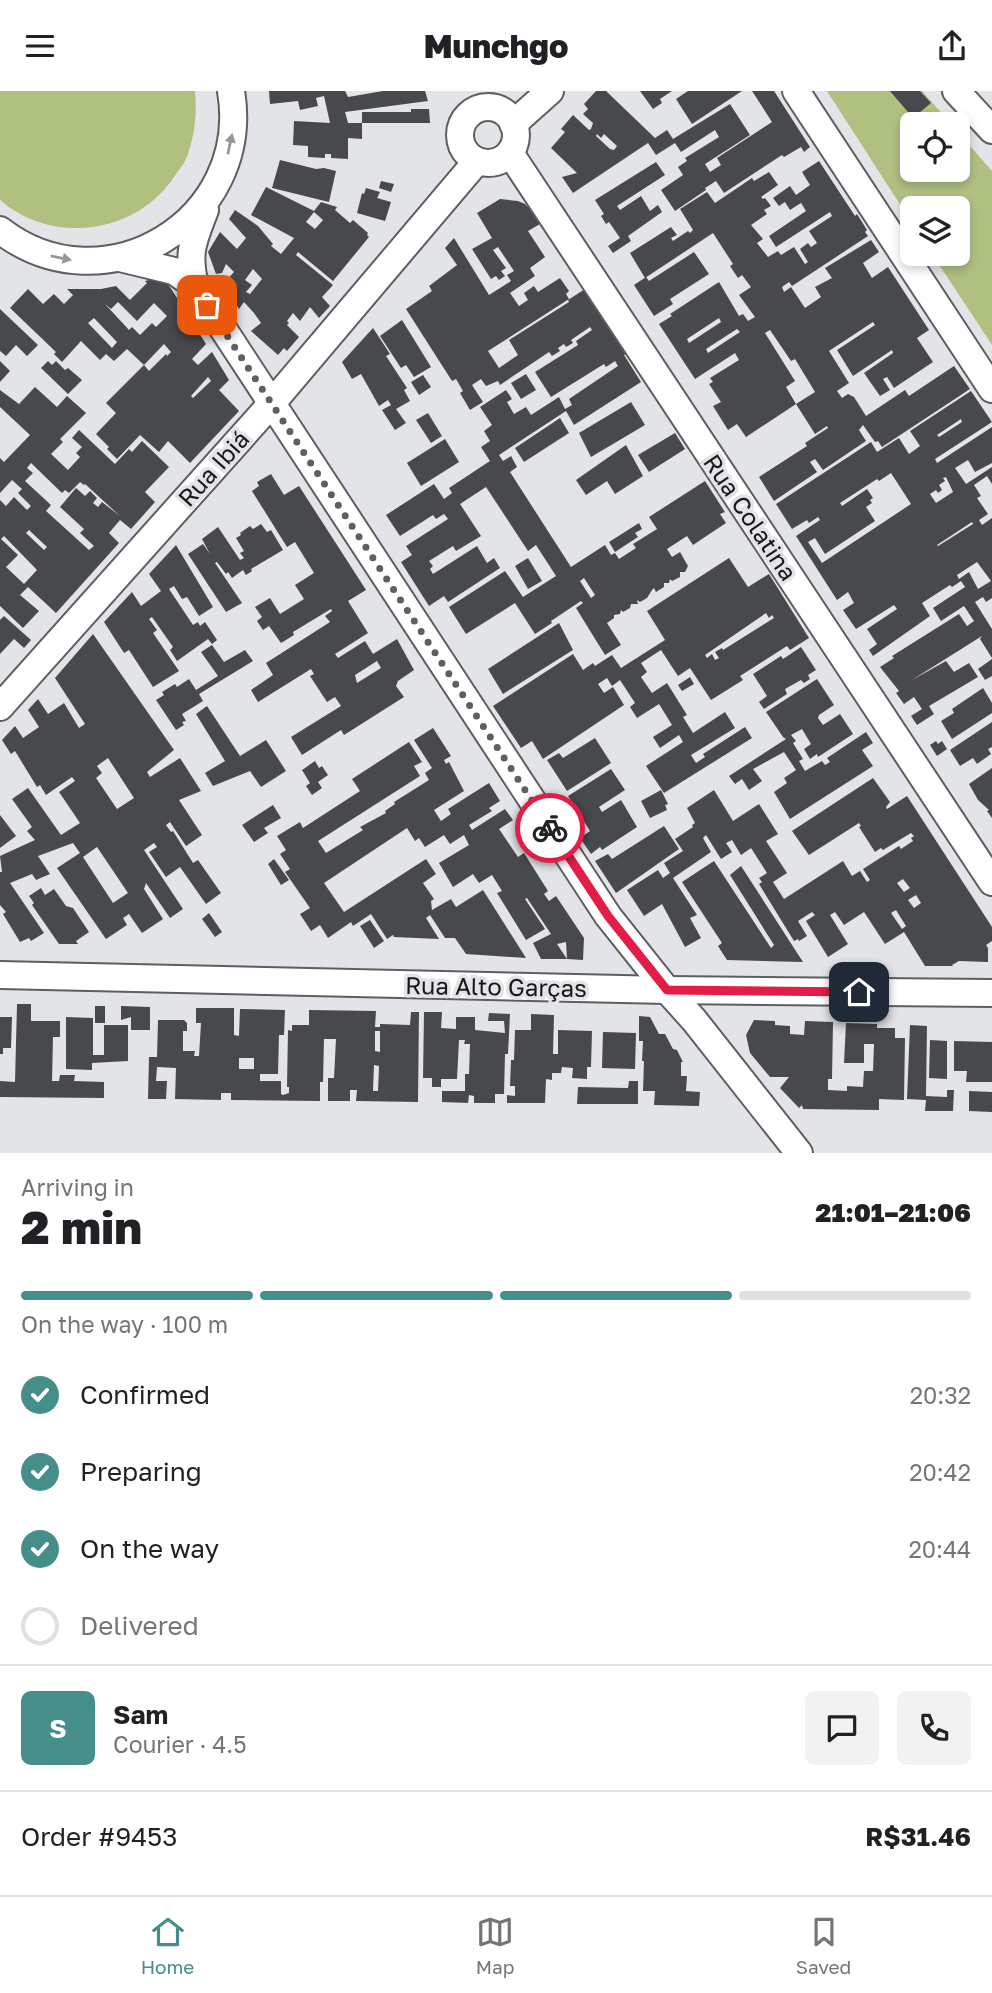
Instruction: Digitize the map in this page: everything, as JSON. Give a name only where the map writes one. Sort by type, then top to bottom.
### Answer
[{"type":"street","points":[[231,91],[233,126],[229,149],[190,248],[189,263],[195,286],[608,916],[799,1153]]},
{"type":"street","points":[[513,124],[550,91]]},
{"type":"street","points":[[796,91],[992,389]]},
{"type":"street","points":[[956,91],[992,130]]},
{"type":"street","points":[[477,99],[504,112],[513,124],[516,136],[510,153],[494,163],[477,161],[463,149],[460,130],[477,99]]},
{"type":"street","name":"Rua Colatina","points":[[510,153],[992,882]]},
{"type":"street","name":"Rua Ibiá","points":[[0,707],[272,403],[477,161]]},
{"type":"street","points":[[0,230],[30,248],[68,260],[120,258],[160,242],[180,229],[213,190]]},
{"type":"street","points":[[0,250],[30,248]]},
{"type":"street","points":[[120,258],[174,271],[195,286]]},
{"type":"street","name":"Rua Alto Garças","points":[[0,975],[667,990],[992,993]]},
{"type":"green space","points":[[0,91],[195,91],[195,123],[188,154],[180,169],[157,196],[138,211],[116,222],[68,228],[44,224],[21,214],[0,200]]},
{"type":"green space","points":[[827,91],[922,91],[940,112],[900,112],[900,182],[970,182],[970,146],[992,171],[992,345],[940,266],[970,266],[970,196],[900,196],[900,204]]},
{"type":"building","points":[[269,91],[345,91],[348,97],[383,91],[425,91],[428,101],[345,112],[348,123],[362,123],[362,139],[348,138],[348,159],[331,158],[331,154],[325,154],[325,158],[308,157],[308,146],[293,145],[294,121],[330,123],[324,96],[316,98],[318,106],[300,110],[298,101],[270,104]]},
{"type":"building","points":[[596,91],[606,91],[655,138],[667,130],[673,139],[730,104],[750,135],[705,164],[710,172],[721,165],[717,158],[772,122],[752,91],[774,91],[810,147],[804,152],[801,147],[784,157],[782,155],[724,193],[716,181],[675,211],[661,190],[683,175],[678,167],[687,161],[685,158],[719,137],[715,130],[681,152],[675,143],[656,155],[648,143],[573,193],[562,177],[577,173],[551,148],[565,132],[561,129],[573,115],[591,129],[593,123],[583,114],[588,109],[584,104]],"holes":[[[597,134],[601,138],[604,134],[617,146],[614,150],[610,149]]]},
{"type":"building","points":[[640,91],[672,91],[660,99],[662,103],[653,109]]},
{"type":"building","points":[[688,91],[742,91],[692,124],[676,99]]},
{"type":"building","points":[[890,91],[920,91],[931,103],[920,112],[908,112]]},
{"type":"building","points":[[411,109],[429,109],[430,123],[362,123],[362,112],[411,112]]},
{"type":"building","points":[[280,160],[336,171],[329,202],[272,188]]},
{"type":"building","points":[[819,161],[855,216],[857,214],[868,236],[792,286],[789,282],[782,287],[784,292],[791,287],[805,308],[821,297],[815,287],[832,278],[825,268],[871,240],[879,252],[863,263],[872,278],[888,267],[929,330],[917,338],[933,362],[894,388],[887,377],[883,379],[890,390],[880,396],[864,373],[893,353],[892,350],[853,376],[837,350],[875,325],[873,322],[829,351],[849,383],[837,391],[842,398],[848,394],[854,397],[866,416],[905,390],[909,396],[954,366],[970,389],[882,447],[863,425],[859,430],[866,441],[823,470],[815,459],[810,462],[817,472],[774,501],[759,477],[807,446],[805,443],[828,428],[827,426],[815,434],[796,404],[746,437],[737,424],[728,430],[713,406],[721,402],[709,384],[713,382],[710,378],[739,360],[735,353],[695,379],[659,324],[719,282],[739,316],[743,314],[748,321],[755,317],[739,295],[751,287],[742,275],[738,278],[730,266],[733,264],[713,233],[645,278],[630,253],[671,227],[677,235],[671,238],[673,241],[688,231],[690,233],[693,230],[680,209],[707,192],[715,203],[752,178],[754,181],[769,172],[778,185],[761,197],[771,206],[764,210],[767,214],[751,225],[763,239],[757,243],[768,257],[778,251],[781,255],[794,247],[805,264],[808,262],[800,249],[808,243],[811,247],[817,243],[809,231],[832,216],[830,212],[776,247],[769,236],[806,211],[801,203],[790,210],[785,202],[779,206],[773,198],[790,186],[796,195],[810,185],[802,172]],"holes":[[[719,318],[721,322],[689,343],[687,339]],[[737,329],[740,332],[708,353],[706,349]],[[770,330],[791,361],[795,359],[815,392],[796,404],[786,387],[795,381],[765,333]]]},
{"type":"building","points":[[656,162],[665,175],[617,206],[620,210],[641,196],[650,211],[658,205],[662,212],[628,236],[631,241],[613,253],[608,246],[620,238],[609,222],[606,224],[601,216],[604,214],[595,200]]},
{"type":"building","points":[[381,181],[394,184],[391,192],[379,188]]},
{"type":"building","points":[[266,187],[314,211],[321,202],[337,207],[335,210],[350,223],[353,220],[369,237],[333,281],[298,252],[296,255],[333,285],[322,297],[330,306],[319,318],[310,307],[300,321],[293,313],[287,325],[299,337],[287,351],[284,348],[278,355],[251,331],[261,323],[254,313],[244,302],[239,309],[223,284],[234,272],[226,264],[222,273],[216,274],[208,252],[220,232],[237,249],[246,238],[229,219],[235,210],[258,226],[273,244],[271,246],[281,254],[294,238],[251,215]],"holes":[[[314,212],[323,220],[315,229],[306,222]],[[253,269],[262,279],[250,294],[246,292],[252,285],[245,280]]]},
{"type":"building","points":[[366,188],[380,192],[377,198],[391,202],[385,221],[357,213]]},
{"type":"building","points":[[500,199],[518,201],[533,212],[540,224],[528,231],[545,257],[530,268],[535,276],[510,293],[519,306],[528,300],[524,293],[534,286],[538,292],[560,278],[569,291],[566,294],[569,299],[488,351],[499,368],[518,355],[509,340],[585,289],[641,382],[574,425],[566,411],[499,455],[503,461],[511,456],[517,467],[510,472],[571,567],[605,545],[611,555],[615,553],[619,559],[636,548],[633,544],[657,529],[649,517],[705,481],[725,512],[720,514],[726,523],[693,545],[687,536],[667,549],[672,557],[680,552],[688,566],[685,572],[680,572],[680,577],[672,581],[670,579],[669,583],[664,583],[664,587],[656,592],[654,588],[647,598],[640,602],[637,600],[638,604],[631,604],[630,608],[614,615],[607,623],[621,645],[605,655],[576,608],[583,603],[581,601],[535,634],[515,603],[466,634],[449,607],[505,571],[523,597],[556,576],[536,545],[528,551],[486,487],[460,504],[481,536],[456,551],[453,546],[429,561],[433,566],[430,569],[433,574],[477,546],[487,563],[494,558],[500,568],[448,602],[444,596],[429,606],[401,562],[412,555],[406,546],[448,519],[444,514],[436,519],[433,515],[400,536],[386,515],[434,484],[444,499],[452,493],[449,488],[490,461],[481,447],[490,441],[484,431],[492,425],[480,407],[506,390],[512,399],[507,402],[514,414],[526,407],[531,415],[559,397],[565,409],[572,405],[569,399],[618,366],[615,361],[606,367],[604,364],[551,397],[535,372],[578,345],[576,341],[592,330],[590,327],[571,340],[573,343],[566,347],[564,344],[558,348],[560,351],[552,356],[549,352],[500,385],[498,381],[486,386],[481,379],[472,385],[483,402],[470,410],[460,393],[463,391],[456,379],[452,381],[406,309],[432,291],[429,286],[457,265],[445,248],[454,238],[489,295],[511,281],[507,275],[514,271],[498,247],[493,250],[506,268],[501,271],[505,276],[499,280],[496,276],[491,279],[472,249],[492,238],[477,213]],"holes":[[[584,578],[595,595],[591,598],[580,581]]]},
{"type":"building","points":[[694,252],[709,274],[670,299],[673,304],[654,316],[634,285],[646,277],[649,281]]},
{"type":"building","points":[[164,280],[206,344],[192,359],[198,365],[212,352],[229,380],[219,390],[239,411],[190,463],[168,441],[159,452],[140,435],[117,459],[96,434],[116,413],[106,403],[144,365],[127,349],[114,361],[106,354],[100,360],[81,341],[62,362],[54,354],[56,352],[10,308],[28,289],[43,304],[54,294],[64,304],[73,295],[67,289],[116,286],[130,300],[147,283],[145,281]],"holes":[[[118,302],[137,321],[154,303],[167,316],[156,327],[152,323],[140,335],[132,327],[129,330],[105,304],[111,309]],[[94,318],[117,342],[112,348],[88,323]],[[164,344],[171,352],[149,371],[144,365]],[[208,377],[211,381],[193,398],[191,396]]]},
{"type":"building","points":[[0,309],[38,345],[27,356],[16,345],[6,356],[0,351]]},
{"type":"building","points":[[402,320],[431,367],[414,377],[406,365],[401,368],[380,336]]},
{"type":"building","points":[[373,328],[390,354],[386,356],[407,388],[404,390],[410,401],[396,409],[406,423],[395,430],[382,410],[391,405],[388,400],[379,406],[361,374],[352,379],[342,362]]},
{"type":"building","points":[[0,361],[10,371],[0,382]]},
{"type":"building","points":[[48,361],[52,365],[56,361],[82,380],[68,394],[41,368]]},
{"type":"building","points":[[526,374],[536,390],[521,399],[511,383]]},
{"type":"building","points":[[423,375],[431,387],[419,395],[411,382]]},
{"type":"building","points":[[35,387],[57,407],[67,396],[86,413],[60,439],[63,442],[51,454],[68,470],[80,457],[76,453],[82,447],[72,438],[79,430],[115,464],[129,449],[132,452],[142,441],[169,467],[145,492],[155,502],[131,529],[120,520],[109,533],[119,543],[56,613],[28,587],[20,595],[39,611],[23,628],[0,606],[0,500],[6,506],[14,497],[27,510],[31,506],[18,493],[22,489],[12,480],[0,493],[0,458],[4,462],[30,435],[0,407],[0,390],[19,404]],"holes":[[[31,463],[62,493],[65,490],[69,493],[80,482],[120,516],[102,502],[98,507],[93,503],[97,498],[90,491],[85,496],[76,488],[60,507],[84,529],[80,533],[94,546],[89,550],[46,511],[51,505],[25,481],[33,473],[27,468]],[[29,530],[47,547],[44,550],[26,533]],[[4,536],[37,570],[24,584],[6,567],[18,555],[1,539]]]},
{"type":"building","points":[[971,391],[992,422],[935,459],[937,463],[992,427],[992,463],[975,472],[968,460],[955,468],[966,484],[992,467],[992,484],[987,476],[974,485],[981,496],[977,498],[988,514],[979,520],[982,525],[992,518],[992,598],[986,602],[983,597],[975,602],[992,629],[992,658],[980,639],[982,636],[912,680],[946,661],[954,672],[969,663],[978,677],[929,706],[934,714],[917,725],[911,716],[922,709],[914,697],[904,704],[896,693],[899,691],[880,667],[894,658],[892,656],[959,614],[967,626],[974,621],[964,606],[941,621],[933,608],[965,587],[961,581],[952,587],[950,585],[922,603],[930,616],[873,656],[869,650],[877,644],[867,629],[897,609],[894,605],[856,629],[843,610],[854,603],[848,592],[837,600],[796,536],[820,520],[818,517],[809,523],[807,520],[792,529],[776,504],[871,442],[877,452],[899,438],[909,454],[920,446],[910,431]],"holes":[[[961,419],[962,422],[939,437],[937,435]],[[891,473],[911,504],[822,563],[808,542],[815,538],[825,554],[875,521],[866,507],[872,503],[870,500],[873,498],[867,489],[842,506],[840,503],[877,479],[879,481]],[[946,477],[953,492],[936,503],[930,494],[942,490],[939,485],[945,481],[943,478]],[[972,522],[973,524],[937,545]],[[977,562],[991,581],[978,589],[969,572],[959,579],[957,575]]]},
{"type":"building","points":[[631,402],[645,425],[591,457],[579,433]]},
{"type":"building","points":[[428,413],[442,436],[431,443],[416,420]]},
{"type":"building","points":[[560,418],[569,433],[524,462],[515,448]]},
{"type":"building","points":[[675,433],[685,449],[649,472],[638,455]]},
{"type":"building","points":[[445,439],[459,462],[421,486],[407,463]]},
{"type":"building","points":[[626,445],[643,476],[615,494],[607,481],[586,495],[576,480]]},
{"type":"building","points":[[271,474],[284,495],[299,486],[366,590],[348,601],[368,633],[335,654],[338,658],[365,641],[373,654],[397,639],[414,670],[398,681],[396,686],[404,697],[344,735],[341,730],[302,755],[291,737],[341,706],[335,697],[327,702],[310,676],[314,674],[311,669],[258,702],[251,690],[273,675],[266,663],[330,622],[325,616],[332,611],[331,609],[293,632],[294,635],[281,643],[269,626],[263,630],[257,621],[262,617],[255,607],[270,598],[280,614],[304,599],[295,585],[314,573],[295,542],[287,547],[252,491],[259,486],[257,482]],"holes":[[[377,661],[381,668],[357,683],[355,675]]]},
{"type":"building","points":[[639,523],[642,529],[635,533],[638,537],[615,552],[609,542]]},
{"type":"building","points":[[261,524],[267,532],[271,530],[283,550],[251,569],[246,575],[243,570],[232,578],[215,563],[242,603],[226,612],[188,554],[203,544],[210,554],[202,539],[218,527],[240,560],[244,558],[240,553],[244,551],[236,538],[250,526],[253,529]]},
{"type":"building","points":[[176,545],[213,607],[199,616],[187,597],[182,599],[174,586],[169,589],[193,625],[198,622],[200,626],[205,622],[217,640],[212,644],[208,639],[177,661],[170,650],[173,647],[152,617],[149,619],[157,630],[153,633],[179,671],[153,687],[129,650],[124,653],[104,622],[132,592],[141,606],[161,591],[149,574]]},
{"type":"building","points":[[528,558],[542,581],[528,589],[515,566]]},
{"type":"building","points":[[729,558],[748,587],[769,574],[809,638],[790,650],[787,646],[740,676],[743,680],[711,700],[690,668],[678,676],[661,650],[641,663],[647,672],[641,677],[652,693],[667,683],[687,715],[683,717],[693,733],[725,712],[735,728],[691,755],[696,763],[705,757],[703,754],[745,727],[752,738],[664,793],[646,766],[683,742],[679,735],[660,748],[653,737],[672,725],[659,704],[637,718],[630,707],[635,703],[620,680],[612,686],[607,678],[598,684],[604,693],[613,687],[624,705],[543,759],[532,741],[521,748],[493,706],[573,654],[583,670],[612,655],[621,668],[665,640],[647,611]],"holes":[[[766,613],[769,618],[772,615],[774,618],[723,650],[722,648],[715,652],[719,658],[715,660],[712,654],[707,658],[705,655]]]},
{"type":"building","points":[[4,616],[31,640],[24,648],[14,639],[0,654],[0,620]]},
{"type":"building","points":[[559,623],[573,650],[503,694],[488,669]]},
{"type":"building","points":[[93,634],[174,750],[147,772],[150,777],[180,758],[201,791],[179,800],[202,835],[186,846],[170,822],[166,825],[173,831],[193,863],[198,860],[221,893],[206,904],[180,867],[166,877],[149,852],[157,847],[154,843],[144,850],[183,909],[170,918],[146,883],[144,889],[163,919],[142,933],[129,914],[123,918],[127,925],[106,939],[57,868],[80,853],[73,843],[38,856],[50,874],[36,880],[32,874],[10,883],[44,933],[31,941],[29,938],[20,942],[0,905],[0,856],[35,840],[27,831],[32,827],[12,799],[28,788],[61,835],[80,823],[59,792],[75,781],[72,777],[46,795],[40,785],[37,787],[15,751],[11,754],[2,740],[15,726],[23,738],[39,727],[28,710],[38,699],[48,714],[64,703],[79,728],[85,724],[55,678]],"holes":[[[108,758],[134,798],[117,809],[96,778],[102,773],[97,766]],[[97,847],[128,893],[113,903],[83,857]]]},
{"type":"building","points":[[212,645],[224,662],[245,650],[253,661],[199,694],[203,701],[182,714],[186,721],[176,730],[156,700],[164,695],[162,692],[175,684],[177,687],[189,679],[196,690],[218,676],[201,652]]},
{"type":"building","points":[[801,647],[816,670],[808,675],[810,679],[804,683],[801,680],[785,689],[787,694],[764,709],[759,702],[767,696],[753,674]]},
{"type":"building","points":[[992,659],[992,676],[985,680],[978,669]]},
{"type":"building","points":[[690,677],[694,684],[682,691],[678,685]]},
{"type":"building","points":[[817,679],[834,705],[818,718],[823,725],[840,714],[853,734],[818,757],[817,754],[810,759],[804,749],[811,744],[802,729],[791,735],[803,759],[799,761],[805,771],[822,761],[825,765],[830,762],[827,758],[866,732],[873,743],[862,750],[873,766],[790,819],[774,792],[787,783],[784,778],[796,770],[784,752],[753,769],[762,781],[749,790],[742,779],[735,784],[729,776],[786,739],[766,712]]},
{"type":"building","points":[[983,688],[992,703],[992,713],[952,739],[941,721],[954,713],[952,709]]},
{"type":"building","points":[[207,706],[240,756],[266,740],[286,771],[261,787],[250,771],[213,786],[205,773],[225,761],[196,714]]},
{"type":"building","points":[[992,722],[992,747],[988,749],[991,754],[977,764],[973,758],[960,766],[950,750]]},
{"type":"building","points":[[433,728],[451,756],[444,760],[446,764],[449,762],[464,791],[434,810],[441,821],[451,814],[448,809],[489,783],[500,801],[489,808],[492,811],[469,825],[472,830],[505,809],[513,820],[499,829],[518,857],[524,853],[548,891],[544,894],[549,901],[556,896],[584,938],[583,960],[541,959],[533,943],[551,934],[527,898],[525,899],[545,929],[526,940],[497,893],[502,891],[492,875],[479,883],[473,874],[453,887],[439,863],[469,845],[464,835],[450,844],[444,835],[425,847],[419,838],[415,841],[407,828],[324,883],[344,912],[426,859],[436,874],[423,883],[434,899],[431,901],[432,910],[451,899],[456,907],[483,890],[526,958],[466,954],[455,938],[445,938],[430,915],[426,918],[439,939],[393,935],[387,939],[371,914],[353,926],[351,922],[328,938],[320,925],[311,931],[300,914],[310,908],[285,872],[290,869],[280,854],[286,850],[277,836],[300,822],[303,828],[360,791],[352,779],[409,742],[422,762],[414,766],[420,776],[318,841],[326,853],[363,830],[360,827],[386,813],[394,802],[429,780],[425,773],[432,768],[414,740]],"holes":[[[566,942],[567,959],[557,944]]]},
{"type":"building","points":[[595,738],[611,763],[567,791],[547,760],[559,753],[563,758]]},
{"type":"building","points":[[936,741],[938,744],[942,741],[947,749],[937,756],[930,745]]},
{"type":"building","points":[[315,761],[328,775],[318,782],[322,788],[312,795],[306,786],[310,783],[302,770]]},
{"type":"building","points":[[992,768],[992,818],[969,784]]},
{"type":"building","points":[[611,769],[625,790],[599,807],[602,812],[621,800],[637,827],[602,850],[600,847],[591,854],[580,838],[590,831],[568,796]]},
{"type":"building","points":[[873,778],[890,802],[887,809],[907,796],[992,927],[992,941],[986,945],[988,962],[959,961],[953,966],[925,966],[904,932],[885,944],[864,912],[844,925],[835,912],[830,915],[848,944],[828,957],[806,921],[815,915],[812,912],[798,921],[807,936],[794,941],[759,884],[762,882],[759,878],[767,873],[751,848],[741,855],[732,840],[726,843],[732,852],[721,859],[706,835],[703,838],[711,852],[673,878],[697,915],[690,918],[701,938],[685,947],[662,904],[644,916],[627,890],[658,870],[663,878],[670,873],[664,863],[683,851],[675,839],[695,823],[687,808],[714,790],[733,821],[759,804],[778,834],[766,841],[787,873],[773,882],[784,899],[843,861],[852,876],[860,871],[867,882],[870,880],[863,869],[899,846],[901,849],[913,841],[911,838],[914,836],[911,833],[875,852],[859,823],[809,855],[792,831]],"holes":[[[903,879],[910,888],[904,892],[897,883]],[[916,895],[921,903],[914,908],[908,900]],[[896,910],[906,926],[902,929],[891,913]]]},
{"type":"building","points":[[661,790],[668,804],[665,805],[667,810],[650,818],[641,801]]},
{"type":"building","points":[[273,805],[281,818],[264,828],[268,833],[254,842],[242,825]]},
{"type":"building","points":[[0,815],[16,836],[0,848]]},
{"type":"building","points":[[664,826],[679,849],[616,893],[595,861],[608,854],[612,859]]},
{"type":"building","points":[[274,859],[289,880],[281,885],[268,864]]},
{"type":"building","points":[[714,861],[771,948],[774,945],[730,875],[741,866],[803,962],[727,960],[718,946],[722,943],[682,882]]},
{"type":"building","points":[[41,888],[45,895],[54,889],[66,906],[73,908],[89,932],[76,941],[78,944],[59,944],[32,905],[34,903],[29,896]]},
{"type":"building","points":[[209,913],[222,932],[215,937],[202,919]]},
{"type":"building","points":[[370,920],[384,941],[374,948],[360,926]]},
{"type":"building","points":[[17,1004],[31,1004],[31,1021],[60,1021],[60,1037],[53,1037],[52,1081],[59,1081],[60,1075],[75,1075],[74,1081],[104,1082],[104,1098],[0,1097],[0,1081],[15,1082]]},
{"type":"building","points":[[95,1006],[105,1006],[105,1023],[95,1023]]},
{"type":"building","points":[[121,1006],[150,1007],[150,1030],[131,1030],[131,1017],[121,1020]]},
{"type":"building","points":[[196,1008],[234,1008],[234,1035],[239,1036],[240,1009],[285,1010],[284,1035],[279,1035],[278,1074],[260,1074],[260,1081],[281,1081],[283,1095],[289,1093],[288,1030],[292,1031],[292,1025],[309,1025],[309,1010],[376,1011],[375,1027],[380,1027],[380,1024],[410,1025],[411,1012],[419,1012],[418,1102],[356,1101],[357,1090],[350,1090],[350,1101],[328,1101],[328,1078],[334,1078],[336,1039],[324,1039],[320,1101],[231,1100],[231,1093],[221,1093],[221,1100],[175,1099],[176,1068],[157,1067],[156,1081],[167,1081],[166,1099],[148,1099],[149,1057],[157,1057],[158,1020],[184,1020],[187,1023],[187,1031],[183,1031],[183,1051],[195,1051],[194,1056],[199,1056],[201,1023],[196,1023]],"holes":[[[375,1031],[380,1031],[380,1052],[375,1051]],[[239,1058],[254,1058],[254,1069],[239,1069]],[[374,1065],[379,1066],[378,1091],[373,1091]]]},
{"type":"building","points":[[424,1012],[442,1012],[441,1028],[456,1029],[456,1017],[475,1017],[475,1030],[505,1033],[504,1021],[488,1021],[489,1013],[510,1014],[504,1094],[495,1094],[495,1103],[474,1103],[474,1096],[469,1095],[468,1103],[442,1102],[442,1091],[465,1091],[465,1074],[469,1074],[470,1044],[464,1044],[465,1040],[459,1040],[457,1079],[441,1079],[441,1087],[432,1087],[432,1078],[423,1078]]},
{"type":"building","points":[[531,1014],[554,1015],[553,1054],[558,1054],[558,1030],[592,1031],[591,1067],[587,1067],[587,1079],[572,1078],[573,1068],[562,1067],[561,1073],[552,1073],[552,1080],[546,1079],[545,1103],[507,1103],[507,1095],[515,1096],[515,1086],[510,1086],[515,1030],[531,1030]]},
{"type":"building","points":[[639,1016],[650,1017],[659,1034],[665,1034],[673,1049],[677,1050],[683,1062],[681,1076],[687,1076],[686,1091],[700,1092],[699,1106],[654,1105],[655,1091],[643,1091],[643,1041],[639,1041]]},
{"type":"building","points":[[0,1017],[12,1017],[11,1048],[3,1048],[3,1054],[0,1054]]},
{"type":"building","points":[[66,1017],[93,1018],[93,1055],[104,1055],[104,1025],[128,1025],[128,1061],[92,1063],[92,1070],[66,1069]]},
{"type":"building","points":[[754,1020],[775,1021],[775,1025],[790,1026],[790,1034],[804,1035],[805,1021],[833,1022],[832,1079],[828,1079],[828,1090],[847,1091],[847,1086],[863,1087],[864,1071],[873,1071],[874,1044],[864,1044],[864,1063],[844,1063],[846,1023],[877,1024],[877,1028],[895,1028],[895,1038],[905,1038],[904,1100],[879,1099],[879,1110],[803,1109],[802,1105],[799,1108],[780,1088],[789,1077],[770,1077],[750,1053],[746,1035]]},
{"type":"building","points":[[910,1025],[927,1026],[926,1096],[947,1097],[947,1090],[954,1090],[953,1111],[925,1111],[926,1100],[907,1099]]},
{"type":"building","points":[[603,1032],[636,1033],[635,1069],[602,1068]]},
{"type":"building","points":[[930,1040],[947,1041],[947,1079],[929,1078]]},
{"type":"building","points":[[954,1041],[992,1042],[992,1082],[966,1082],[967,1071],[954,1071]]},
{"type":"building","points":[[629,1081],[638,1081],[638,1104],[577,1104],[578,1087],[628,1088]]},
{"type":"building","points":[[969,1091],[992,1092],[992,1112],[969,1111]]},
{"type":"way so far","points":[[207,305],[550,828]]},
{"type":"route","points":[[550,828],[608,916],[667,990],[859,992]]}]
